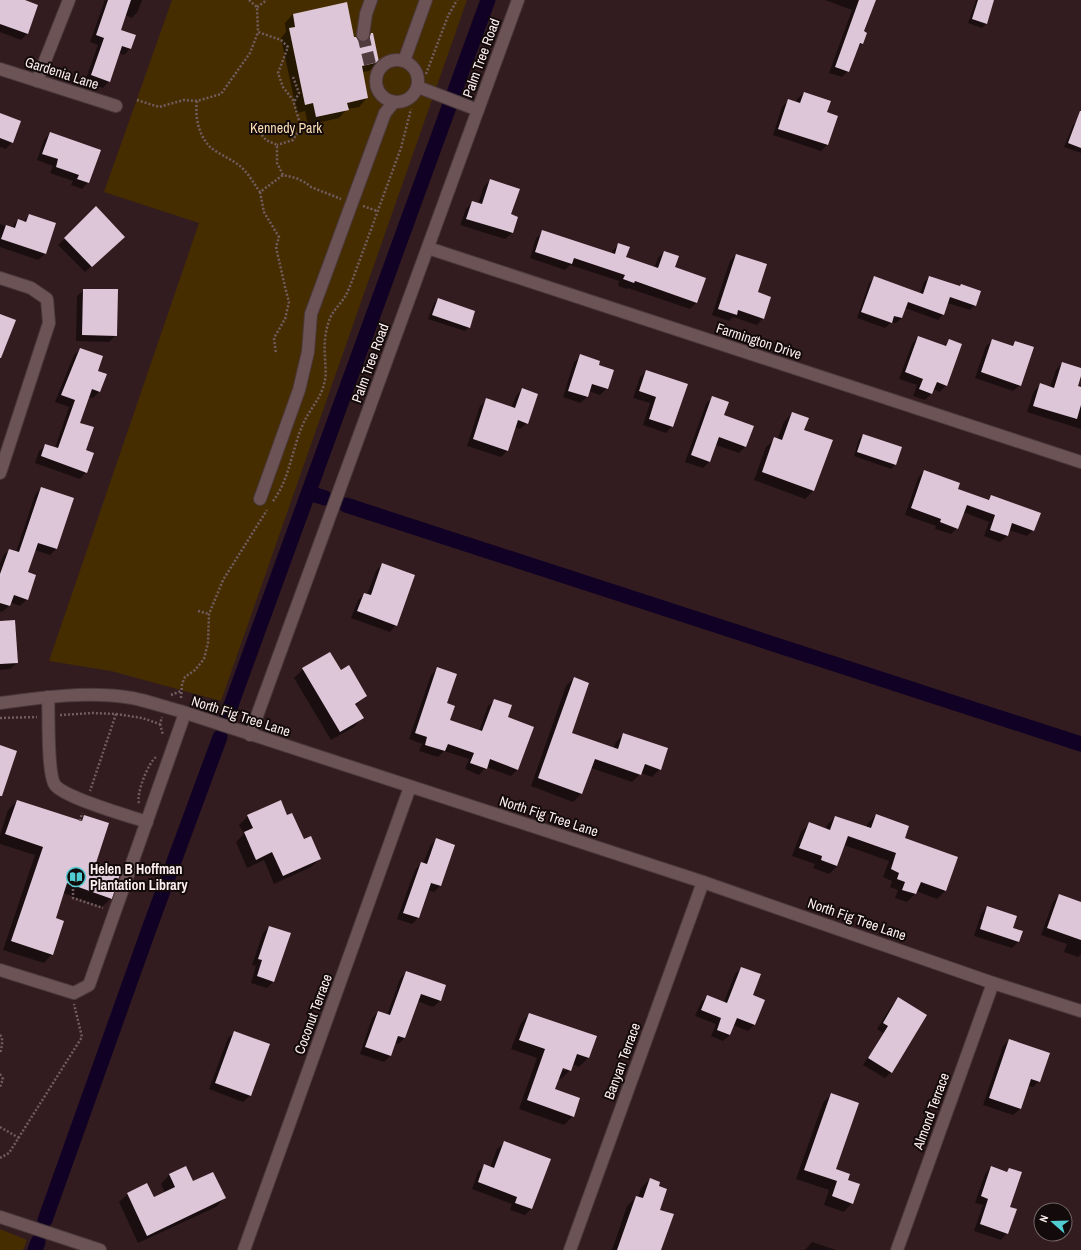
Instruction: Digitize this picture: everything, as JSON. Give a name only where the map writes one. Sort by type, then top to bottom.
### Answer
[{"type":"street","points":[[37,81],[69,0]]},
{"type":"street","points":[[363,35],[366,14],[371,0]]},
{"type":"street","points":[[404,61],[426,0]]},
{"type":"street","name":"Palm Tree Road","points":[[250,735],[428,248],[473,108],[518,0]]},
{"type":"street","points":[[397,60],[404,61],[414,68],[421,89],[406,100],[394,102],[388,100],[378,90],[377,76],[384,65],[397,60]]},
{"type":"street","points":[[370,64],[377,76]]},
{"type":"street","name":"Gardenia Lane","points":[[0,69],[116,106]]},
{"type":"street","points":[[421,89],[473,108]]},
{"type":"street","points":[[260,499],[299,390],[308,352],[311,314],[385,113],[394,102]]},
{"type":"street","name":"Farmington Drive","points":[[428,248],[1081,462]]},
{"type":"street","points":[[0,278],[31,288],[47,299],[50,323],[0,473]]},
{"type":"street","name":"North Fig Tree Lane","points":[[0,703],[48,697],[100,695],[134,698],[185,713],[703,882],[993,983],[1081,1011]]},
{"type":"street","points":[[48,697],[50,773],[56,786],[70,796],[142,820]]},
{"type":"street","points":[[0,970],[74,993],[89,985],[115,912],[142,820],[185,713]]},
{"type":"street","name":"Coconut Terrace","points":[[244,1250],[410,787]]},
{"type":"street","name":"Banyan Terrace","points":[[570,1250],[703,882]]},
{"type":"street","name":"Almond Terrace","points":[[897,1250],[993,983]]},
{"type":"street","points":[[0,1218],[100,1250]]},
{"type":"path","points":[[137,100],[158,108],[184,100],[197,101],[221,94],[250,53],[258,32],[257,7],[249,0]]},
{"type":"path","points":[[257,7],[267,0]]},
{"type":"path","points":[[426,74],[448,16],[457,0]]},
{"type":"path","points":[[251,123],[266,140],[276,145],[293,140],[301,127],[294,103],[283,87],[278,73],[288,47],[281,40],[258,32]]},
{"type":"path","points":[[294,77],[299,93],[294,103]]},
{"type":"path","points":[[197,101],[195,114],[199,130],[210,147],[233,160],[243,168],[260,192],[264,212],[279,237],[276,248],[284,287],[289,302],[285,319],[274,338],[276,354]]},
{"type":"path","points":[[276,145],[277,163],[283,175]]},
{"type":"path","points":[[260,192],[283,175],[296,178],[311,187],[345,200]]},
{"type":"path","points":[[198,611],[209,614]]},
{"type":"path","points":[[0,718],[49,717],[93,713],[116,714],[142,718],[160,724]]},
{"type":"path","points":[[162,740],[164,735],[160,724],[163,713]]},
{"type":"path","points":[[80,821],[116,714]]},
{"type":"path","points":[[142,820],[138,800],[139,795],[149,764],[159,752]]},
{"type":"path","points":[[73,885],[73,898],[115,912]]},
{"type":"path","points":[[0,1158],[9,1153],[82,1037],[73,1003]]},
{"type":"path","points":[[0,1035],[2,1037],[2,1045],[0,1054]]},
{"type":"path","points":[[0,1074],[3,1079],[0,1087]]},
{"type":"path","points":[[0,1127],[19,1138]]},
{"type":"green space","name":"Kennedy Park","points":[[172,0],[467,0],[221,701],[111,671],[49,661],[199,223],[104,192]]},
{"type":"green space","points":[[0,1229],[27,1240],[23,1250],[0,1250]]},
{"type":"building","points":[[0,0],[25,0],[38,5],[28,34],[0,24]]},
{"type":"building","points":[[108,0],[131,0],[121,30],[136,35],[131,49],[122,46],[110,82],[91,75],[104,38],[96,35]]},
{"type":"building","points":[[859,0],[876,0],[864,31],[867,33],[863,44],[860,43],[849,72],[835,67]]},
{"type":"building","points":[[978,0],[994,0],[987,24],[972,19]]},
{"type":"building","points":[[347,2],[354,37],[356,37],[359,41],[365,42],[369,39],[371,33],[373,33],[379,62],[362,66],[368,98],[347,103],[349,110],[316,117],[313,103],[305,105],[289,28],[295,27],[293,14]]},
{"type":"building","points":[[804,92],[831,101],[827,112],[838,116],[828,145],[778,129],[788,99],[800,103]]},
{"type":"building","points":[[1081,111],[1081,148],[1068,143]]},
{"type":"building","points":[[0,113],[21,121],[13,143],[0,138]]},
{"type":"building","points":[[50,132],[101,150],[89,183],[77,179],[79,175],[56,167],[58,159],[42,154]]},
{"type":"building","points":[[490,179],[520,189],[511,214],[518,217],[513,233],[466,219],[472,201],[482,204]]},
{"type":"building","points":[[96,206],[125,237],[92,267],[64,238]]},
{"type":"building","points":[[29,214],[56,223],[46,254],[1,239],[6,225],[15,228],[18,219],[26,222]]},
{"type":"building","points":[[542,230],[615,254],[618,243],[630,247],[626,257],[658,268],[664,251],[679,256],[675,267],[706,278],[697,303],[635,281],[634,283],[623,279],[625,275],[574,258],[572,264],[535,252]]},
{"type":"building","points":[[736,254],[767,264],[758,292],[771,297],[764,319],[738,310],[737,315],[718,309]]},
{"type":"building","points":[[874,276],[923,294],[929,276],[981,291],[976,306],[950,297],[944,315],[908,302],[902,318],[894,316],[892,323],[861,312]]},
{"type":"building","points":[[83,289],[118,289],[117,336],[82,335]]},
{"type":"building","points":[[438,298],[475,311],[470,328],[432,315]]},
{"type":"building","points":[[0,314],[16,320],[1,358],[0,358]]},
{"type":"building","points":[[918,336],[946,346],[949,339],[962,344],[947,386],[937,382],[932,394],[919,389],[923,379],[905,372]]},
{"type":"building","points":[[992,339],[1013,346],[1015,341],[1034,347],[1021,386],[981,372]]},
{"type":"building","points":[[80,348],[103,356],[98,371],[107,374],[100,392],[92,389],[80,423],[94,427],[86,450],[94,453],[87,473],[41,456],[45,444],[58,448],[75,400],[61,395]]},
{"type":"building","points":[[580,354],[600,361],[599,365],[614,370],[608,389],[592,384],[588,397],[568,391]]},
{"type":"building","points":[[1062,362],[1081,368],[1081,376],[1078,386],[1081,387],[1081,405],[1077,419],[1033,406],[1040,383],[1054,388]]},
{"type":"building","points":[[646,370],[688,384],[673,427],[649,419],[656,397],[639,391]]},
{"type":"building","points":[[522,388],[538,394],[528,424],[518,420],[508,451],[473,439],[486,398],[515,408]]},
{"type":"building","points":[[712,396],[729,402],[724,415],[754,426],[746,447],[719,437],[710,462],[691,455]]},
{"type":"building","points":[[792,412],[809,418],[804,430],[833,440],[814,491],[762,472],[774,437],[782,440]]},
{"type":"building","points":[[863,434],[902,447],[896,465],[857,452]]},
{"type":"building","points":[[924,470],[960,483],[958,489],[989,500],[991,495],[1041,513],[1034,531],[1012,523],[1008,536],[990,530],[995,515],[967,505],[958,529],[940,522],[941,519],[911,508]]},
{"type":"building","points":[[41,487],[74,498],[57,549],[38,543],[28,572],[36,575],[28,600],[14,595],[10,606],[0,603],[0,574],[9,549],[19,552]]},
{"type":"building","points":[[382,563],[415,575],[397,626],[357,611],[364,593],[371,595]]},
{"type":"building","points":[[15,620],[18,663],[0,664],[0,621]]},
{"type":"building","points":[[330,652],[341,670],[349,665],[367,696],[355,704],[364,718],[340,732],[302,668]]},
{"type":"building","points":[[437,667],[457,674],[447,703],[455,706],[450,720],[482,731],[494,699],[512,705],[508,717],[534,727],[518,770],[490,759],[487,769],[470,763],[474,753],[448,744],[445,751],[425,745],[427,737],[415,733]]},
{"type":"building","points":[[574,677],[589,683],[572,733],[618,749],[623,733],[668,748],[661,770],[645,764],[641,775],[595,759],[582,794],[538,778]]},
{"type":"building","points":[[0,745],[17,751],[2,796],[0,796]]},
{"type":"building","name":"Helen B Hoffman Plantation Library","points":[[17,800],[82,821],[84,815],[109,823],[96,863],[121,871],[112,899],[67,883],[56,918],[64,921],[53,955],[11,941],[43,847],[5,834]]},
{"type":"building","points":[[281,800],[287,815],[292,813],[304,839],[311,836],[321,859],[283,876],[272,852],[256,860],[244,832],[253,828],[247,815]]},
{"type":"building","points":[[876,814],[909,826],[905,838],[958,857],[946,891],[921,882],[916,894],[902,890],[905,882],[897,879],[899,873],[891,869],[896,853],[848,836],[837,866],[821,860],[822,856],[799,848],[809,822],[830,830],[835,816],[871,828]]},
{"type":"building","points":[[436,838],[455,845],[441,886],[431,883],[419,918],[403,913],[421,862],[427,864]]},
{"type":"building","points":[[1059,894],[1081,902],[1081,940],[1047,928]]},
{"type":"building","points":[[987,906],[1017,916],[1013,928],[1023,931],[1019,942],[980,929]]},
{"type":"building","points":[[269,926],[291,933],[274,982],[257,976],[262,960],[258,959]]},
{"type":"building","points":[[741,967],[761,974],[753,995],[765,1000],[755,1025],[737,1018],[730,1035],[717,1030],[721,1018],[701,1010],[707,995],[727,1003]]},
{"type":"building","points":[[406,971],[446,985],[441,1001],[421,994],[405,1038],[398,1036],[391,1056],[365,1047],[378,1011],[390,1015]]},
{"type":"building","points":[[898,997],[927,1015],[892,1073],[868,1058],[888,1026],[883,1023]]},
{"type":"building","points":[[529,1013],[597,1036],[589,1058],[577,1054],[571,1071],[563,1068],[555,1089],[580,1098],[574,1117],[527,1100],[545,1049],[519,1040]]},
{"type":"building","points":[[234,1031],[270,1044],[251,1096],[215,1083]]},
{"type":"building","points":[[1009,1039],[1050,1053],[1040,1082],[1031,1079],[1021,1109],[989,1098]]},
{"type":"building","points":[[831,1093],[859,1103],[836,1169],[850,1174],[848,1180],[860,1184],[853,1204],[832,1196],[837,1181],[804,1170]]},
{"type":"building","points":[[504,1141],[551,1159],[532,1209],[515,1203],[517,1197],[478,1182],[484,1164],[494,1168]]},
{"type":"building","points":[[186,1166],[193,1181],[213,1172],[226,1198],[147,1236],[127,1193],[147,1183],[154,1197],[175,1187],[169,1174]]},
{"type":"building","points":[[991,1166],[1007,1172],[1009,1168],[1022,1172],[1010,1207],[1017,1209],[1008,1234],[980,1224],[988,1199],[981,1196]]},
{"type":"building","points":[[650,1178],[660,1182],[659,1186],[667,1189],[660,1210],[674,1214],[661,1250],[617,1250],[636,1196],[643,1198]]},
{"type":"waterway","points":[[227,716],[488,0]]},
{"type":"waterway","points":[[309,493],[325,498]]},
{"type":"waterway","points":[[346,505],[1081,744]]},
{"type":"waterway","points":[[45,1220],[149,929],[220,737]]},
{"type":"waterway","points":[[35,1250],[38,1242]]},
{"type":"tunnel","points":[[363,35],[370,64]]},
{"type":"place","name":"Helen B Hoffman Plantation Library","points":[[76,877]]}]
